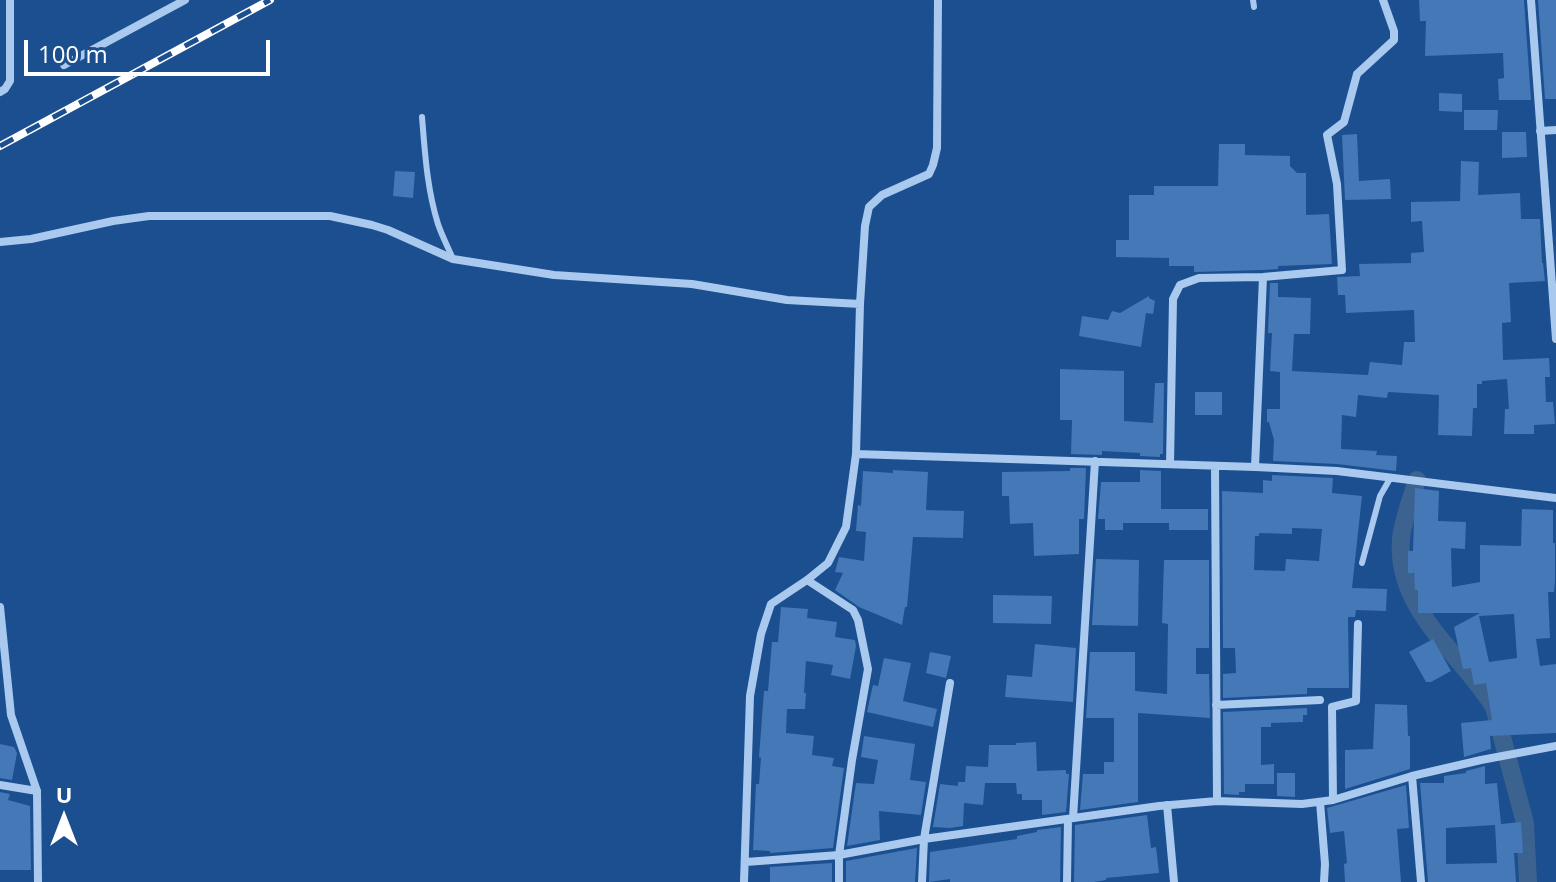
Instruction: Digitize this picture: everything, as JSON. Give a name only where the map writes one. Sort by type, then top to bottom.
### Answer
[{"type":"street","points":[[0,92],[10,81],[12,68],[10,0]]},
{"type":"street","points":[[64,65],[185,0]]},
{"type":"street","points":[[744,882],[750,696],[761,634],[771,604],[828,563],[846,527],[856,454],[865,226],[869,207],[882,195],[929,174],[933,165],[937,148],[938,0]]},
{"type":"street","points":[[1170,464],[1173,299],[1180,285],[1199,278],[1263,277],[1342,270],[1337,184],[1327,135],[1344,122],[1357,74],[1394,40],[1383,0]]},
{"type":"street","points":[[1531,0],[1556,339]]},
{"type":"street","points":[[1540,131],[1556,130]]},
{"type":"street","points":[[0,242],[149,216],[330,216],[388,230],[453,259],[554,275],[692,284],[787,300],[860,304]]},
{"type":"street","points":[[1255,467],[1263,277]]},
{"type":"street","points":[[856,454],[1337,471],[1556,498]]},
{"type":"street","points":[[1067,882],[1095,461]]},
{"type":"street","points":[[1215,466],[1217,801]]},
{"type":"street","points":[[807,580],[853,610],[868,669],[839,855],[839,882]]},
{"type":"street","points":[[0,607],[11,715],[37,791],[38,882]]},
{"type":"street","points":[[1333,800],[1332,707],[1356,701],[1358,624]]},
{"type":"street","points":[[922,882],[924,839],[950,683]]},
{"type":"street","points":[[1216,705],[1320,700]]},
{"type":"street","points":[[746,862],[839,855],[924,839],[1167,805],[1217,801],[1320,802],[1412,776],[1556,746]]},
{"type":"street","points":[[1412,776],[1421,882]]},
{"type":"street","points":[[0,785],[37,791]]},
{"type":"street","points":[[1320,802],[1324,882]]},
{"type":"street","points":[[1167,805],[1174,882]]},
{"type":"lane","points":[[422,117],[430,190],[439,226],[453,259]]},
{"type":"lane","points":[[1362,563],[1380,496],[1391,477]]},
{"type":"building","points":[[1419,0],[1524,0],[1531,100],[1499,100],[1498,79],[1504,78],[1503,53],[1425,56],[1426,21],[1420,21]]},
{"type":"building","points":[[1538,0],[1556,0],[1556,99],[1545,99]]},
{"type":"building","points":[[1439,93],[1462,94],[1462,112],[1439,111]]},
{"type":"building","points":[[1464,110],[1498,110],[1497,130],[1464,130]]},
{"type":"building","points":[[1502,132],[1526,132],[1527,157],[1502,158]]},
{"type":"building","points":[[1357,134],[1359,181],[1390,179],[1391,199],[1345,200],[1342,135]]},
{"type":"building","points":[[1219,144],[1245,144],[1245,155],[1290,156],[1290,166],[1297,173],[1306,173],[1306,215],[1329,214],[1332,264],[1194,272],[1194,266],[1169,266],[1169,258],[1116,257],[1116,240],[1129,240],[1129,195],[1154,195],[1154,186],[1218,186]]},
{"type":"building","points":[[1461,161],[1479,162],[1478,195],[1520,193],[1521,219],[1540,219],[1545,281],[1509,283],[1511,322],[1502,323],[1503,360],[1549,358],[1550,377],[1545,377],[1546,402],[1553,402],[1555,424],[1534,425],[1534,434],[1504,434],[1505,409],[1509,409],[1507,379],[1477,384],[1472,436],[1438,435],[1439,395],[1388,392],[1387,398],[1358,395],[1356,417],[1342,415],[1341,449],[1377,451],[1376,455],[1397,456],[1396,471],[1273,461],[1274,440],[1267,422],[1267,409],[1280,409],[1280,372],[1270,371],[1270,283],[1278,283],[1278,297],[1311,298],[1310,334],[1294,334],[1292,371],[1368,375],[1370,362],[1402,365],[1404,342],[1415,342],[1414,310],[1346,313],[1345,295],[1338,295],[1337,277],[1360,276],[1359,264],[1411,263],[1411,253],[1424,252],[1422,221],[1411,222],[1411,202],[1460,201]]},
{"type":"building","points":[[395,171],[415,172],[413,198],[393,196]]},
{"type":"building","points":[[1149,296],[1155,301],[1153,314],[1146,313],[1141,347],[1079,336],[1082,316],[1108,320],[1112,311],[1120,313]]},
{"type":"building","points":[[1060,369],[1124,371],[1124,421],[1153,423],[1155,383],[1164,383],[1163,454],[1160,457],[1102,451],[1102,455],[1071,454],[1072,420],[1060,420]]},
{"type":"building","points":[[1195,392],[1222,392],[1222,415],[1195,415]]},
{"type":"building","points":[[1070,468],[1086,468],[1084,519],[1079,519],[1079,554],[1034,556],[1033,523],[1010,524],[1009,496],[1002,496],[1002,472],[1070,471]]},
{"type":"building","points":[[893,470],[928,472],[926,510],[964,511],[963,538],[913,537],[907,607],[902,625],[859,607],[835,590],[843,573],[835,572],[839,557],[864,561],[866,532],[856,531],[863,471],[893,473]]},
{"type":"building","points":[[1140,470],[1161,471],[1161,509],[1208,509],[1208,530],[1169,530],[1169,523],[1123,523],[1123,530],[1105,530],[1105,519],[1098,519],[1101,482],[1140,482]]},
{"type":"building","points":[[1272,475],[1333,478],[1332,493],[1362,496],[1352,588],[1387,589],[1386,611],[1356,610],[1355,617],[1348,617],[1349,688],[1307,688],[1307,694],[1223,698],[1223,674],[1236,673],[1235,648],[1223,648],[1222,491],[1263,493],[1263,480],[1272,481]],"holes":[[[1292,528],[1322,529],[1319,561],[1286,559],[1285,571],[1254,570],[1255,536],[1259,533],[1292,534]]]},
{"type":"building","points":[[1415,488],[1439,491],[1438,521],[1466,522],[1465,549],[1451,548],[1452,587],[1480,582],[1480,545],[1521,546],[1522,509],[1553,510],[1555,581],[1554,592],[1548,592],[1550,638],[1536,639],[1540,666],[1556,664],[1556,733],[1490,736],[1491,749],[1464,757],[1461,723],[1492,720],[1486,683],[1474,685],[1471,668],[1463,669],[1454,627],[1480,613],[1418,613],[1414,573],[1408,573],[1408,551],[1413,551]],"holes":[[[1514,614],[1517,658],[1489,662],[1479,616]]]},
{"type":"building","points":[[1096,559],[1139,560],[1138,626],[1092,625]]},
{"type":"building","points":[[1164,560],[1209,560],[1209,648],[1196,648],[1196,674],[1209,674],[1210,718],[1138,713],[1138,802],[1080,810],[1083,774],[1104,774],[1104,762],[1114,762],[1114,718],[1086,718],[1090,652],[1135,652],[1135,691],[1167,694],[1168,624],[1162,623]]},
{"type":"building","points":[[993,595],[1052,596],[1051,624],[993,623]]},
{"type":"building","points":[[781,607],[808,609],[807,618],[837,622],[835,637],[855,640],[850,679],[831,675],[833,665],[806,661],[805,709],[787,709],[786,733],[814,736],[812,755],[834,758],[832,766],[844,768],[833,848],[770,853],[753,850],[764,691],[768,691],[772,642],[778,642]]},
{"type":"building","points":[[1433,639],[1451,671],[1426,682],[1409,652]]},
{"type":"building","points":[[1035,644],[1076,648],[1073,702],[1005,697],[1007,675],[1032,677]]},
{"type":"building","points":[[930,652],[951,656],[946,678],[926,673]]},
{"type":"building","points":[[884,658],[911,663],[903,701],[937,709],[933,727],[867,712],[873,685],[878,686]]},
{"type":"building","points":[[1375,704],[1407,705],[1410,769],[1345,789],[1345,750],[1373,749]]},
{"type":"building","points":[[1307,708],[1303,722],[1271,723],[1271,727],[1261,727],[1261,765],[1274,764],[1274,784],[1245,784],[1245,792],[1239,792],[1239,795],[1224,794],[1223,712]]},
{"type":"building","points":[[864,736],[915,744],[910,780],[926,782],[921,815],[879,811],[880,840],[847,846],[856,783],[874,784],[878,760],[861,757]]},
{"type":"building","points":[[1036,742],[1037,771],[1066,770],[1069,774],[1066,812],[1042,815],[1042,800],[1022,800],[1022,794],[1017,794],[1016,783],[985,783],[983,805],[964,803],[963,826],[933,827],[940,784],[958,786],[958,782],[965,782],[966,766],[988,767],[989,745]]},
{"type":"building","points":[[0,744],[14,747],[17,753],[12,780],[0,778]]},
{"type":"building","points":[[1485,766],[1485,784],[1497,783],[1501,824],[1521,822],[1523,853],[1514,853],[1516,882],[1428,882],[1420,783],[1444,783],[1444,776]],"holes":[[[1495,825],[1497,863],[1446,864],[1446,828]]]},
{"type":"building","points":[[1277,773],[1295,773],[1295,797],[1277,796]]},
{"type":"building","points":[[1406,785],[1409,828],[1397,829],[1401,882],[1345,882],[1344,831],[1330,833],[1327,808]]},
{"type":"building","points":[[0,792],[10,794],[8,800],[30,806],[31,870],[0,870]]},
{"type":"building","points":[[1147,815],[1151,848],[1156,847],[1159,873],[1074,882],[1075,825]]},
{"type":"building","points":[[1061,827],[1060,882],[950,882],[950,879],[929,882],[930,852],[1017,839],[1017,836],[1037,830]]},
{"type":"building","points":[[917,848],[915,882],[846,882],[846,861]]},
{"type":"building","points":[[832,863],[832,882],[770,882],[770,867]]},
{"type":"waterway","points":[[1417,480],[1401,539],[1402,564],[1408,588],[1433,629],[1494,707],[1525,823],[1528,882]]},
{"type":"railway","points":[[0,146],[270,0]]}]
